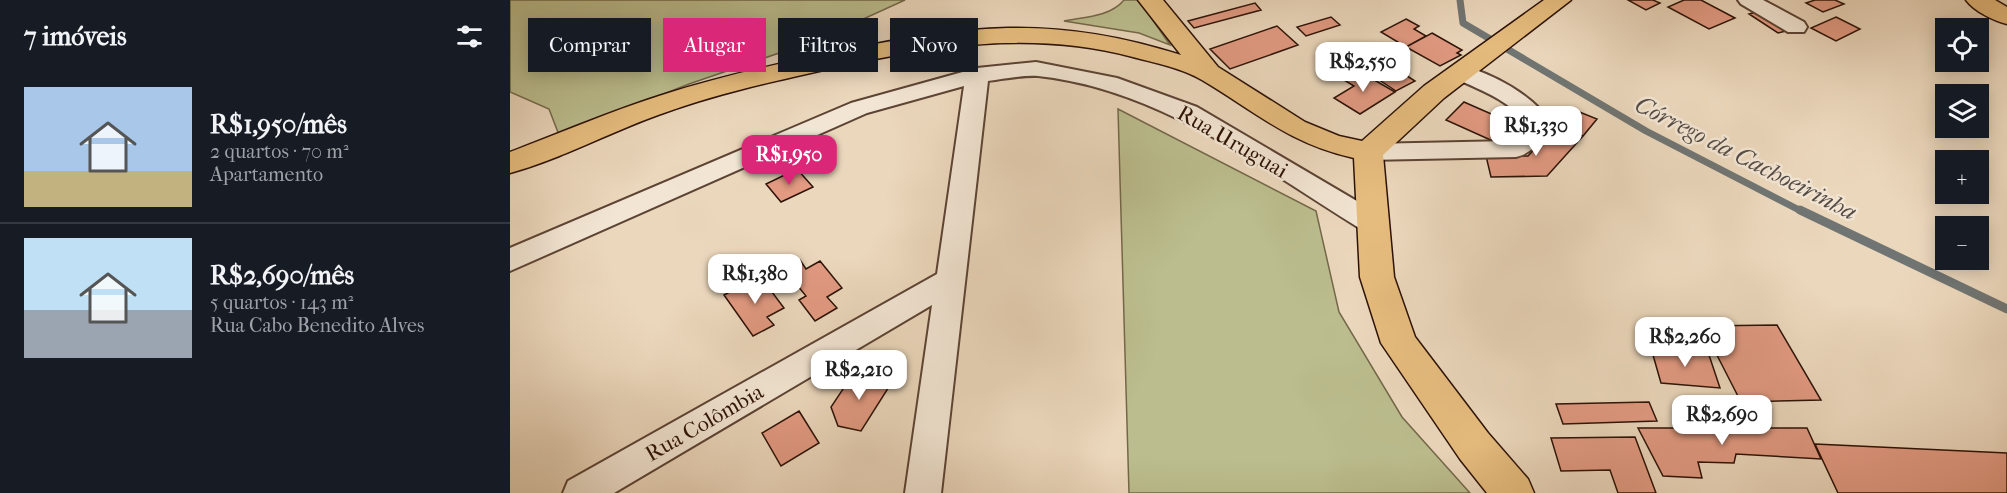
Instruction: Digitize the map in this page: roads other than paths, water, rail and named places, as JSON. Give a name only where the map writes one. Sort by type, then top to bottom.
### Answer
[{"type":"main road","points":[[1150,0],[1209,73]]},
{"type":"main road","points":[[1368,152],[1402,119],[1460,72],[1559,0]]},
{"type":"main road","points":[[1978,0],[2007,18]]},
{"type":"main road","points":[[510,163],[617,120],[693,94],[896,46],[952,38],[1026,34],[1070,37],[1132,47],[1209,73],[1296,128],[1331,144],[1368,152]]},
{"type":"main road","points":[[1368,152],[1377,277],[1399,343],[1474,446],[1513,493]]},
{"type":"street","points":[[1748,0],[1796,27]]},
{"type":"street","name":"Rua Uruguai","points":[[510,260],[859,108],[977,75],[1036,69],[1109,83],[1188,112],[1374,224]]},
{"type":"street","points":[[1368,152],[1516,149],[1530,139],[1540,124],[1533,113],[1518,100],[1460,72]]},
{"type":"street","points":[[923,493],[977,75]]},
{"type":"street","name":"Rua Colômbia","points":[[581,493],[952,279]]},
{"type":"waterway","name":"Córrego da Cachoeirinha","points":[[1460,0],[1463,23],[1646,131],[1803,212]]},
{"type":"waterway","name":"Córrego da Cachoeirinha","points":[[1800,210],[2007,309]]}]
